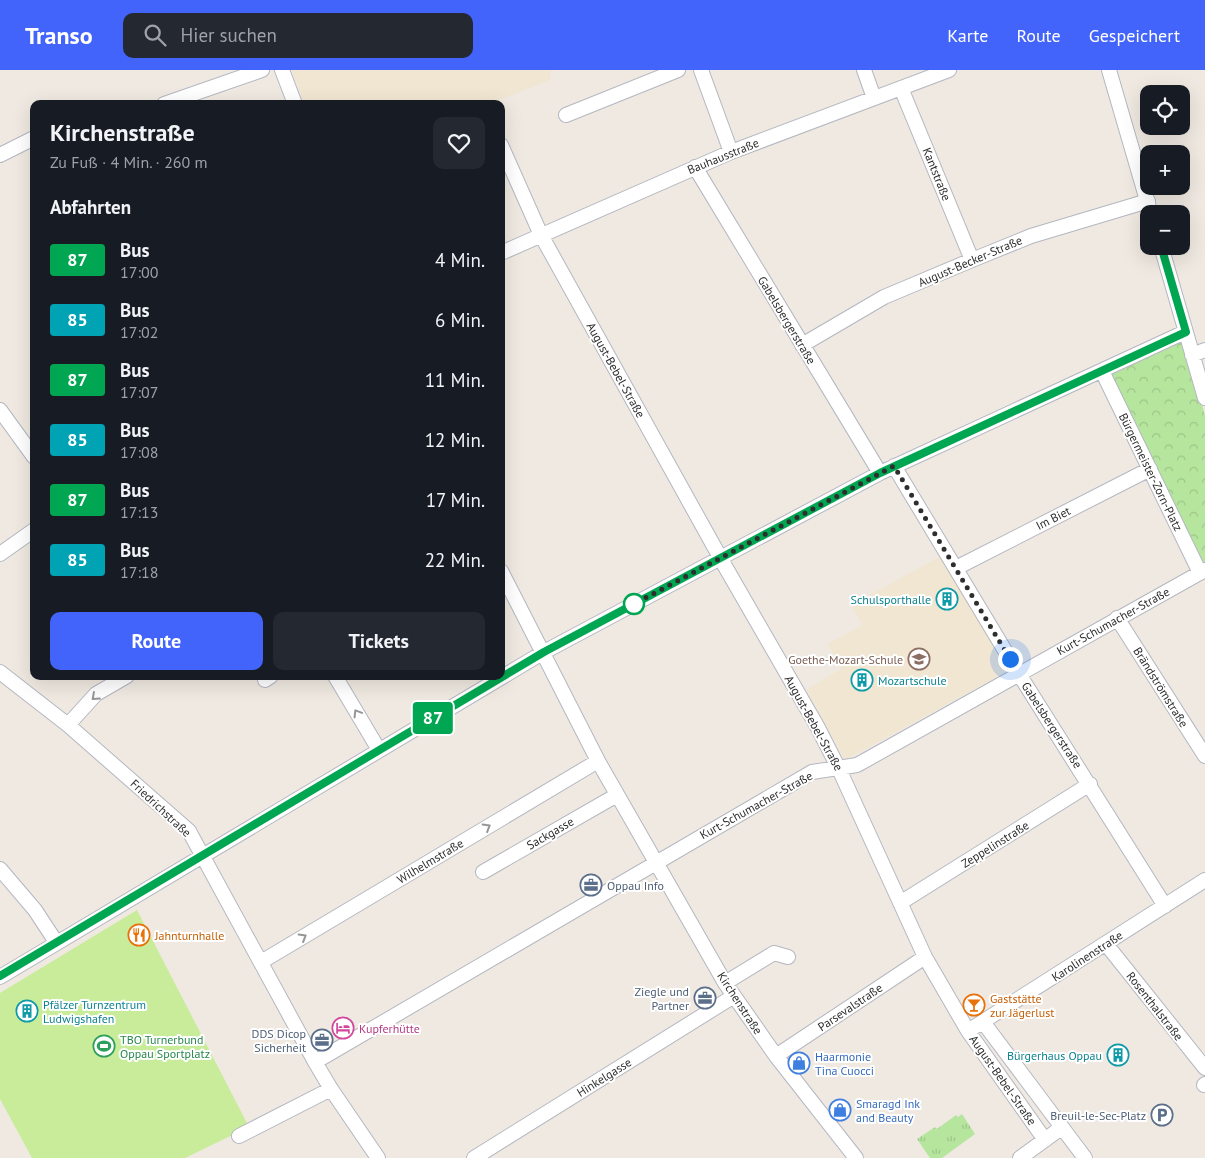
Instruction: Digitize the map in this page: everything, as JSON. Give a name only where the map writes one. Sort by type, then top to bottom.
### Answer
[{"type":"street","points":[[176,100],[262,70]]},
{"type":"street","points":[[282,70],[293,100]]},
{"type":"street","points":[[566,116],[678,70]]},
{"type":"street","points":[[701,70],[731,152]]},
{"type":"street","points":[[864,70],[874,98]]},
{"type":"street","name":"Bauhausstraße","points":[[505,251],[731,152],[949,70]]},
{"type":"street","points":[[1109,70],[1148,205]]},
{"type":"street","name":"Kantstraße","points":[[901,88],[972,260]]},
{"type":"street","points":[[0,155],[30,140]]},
{"type":"street","name":"August-Bebel-Straße","points":[[505,154],[541,235],[839,769],[925,957],[968,1031],[1045,1140]]},
{"type":"street","name":"Gabelsbergerstraße","points":[[696,168],[880,473]]},
{"type":"street","name":"August-Becker-Straße","points":[[802,345],[884,298],[1031,236],[1140,210]]},
{"type":"street","points":[[1164,255],[1186,332],[1199,352],[1205,398]]},
{"type":"street","points":[[505,675],[544,652],[880,473],[1186,332]]},
{"type":"street","name":"Bürgermeister-Zorn-Platz","points":[[1102,371],[1203,571]]},
{"type":"street","points":[[0,410],[30,451]]},
{"type":"street","name":"Gabelsbergerstraße","points":[[894,466],[1019,674],[1090,784],[1165,906]]},
{"type":"street","name":"Im Biet","points":[[956,568],[1150,469]]},
{"type":"street","points":[[0,554],[30,533]]},
{"type":"street","name":"Kurt-Schumacher-Straße","points":[[315,1062],[656,861],[812,772],[857,765],[1203,571]]},
{"type":"street","name":"Kirchenstraße","points":[[505,579],[598,760],[725,983],[776,1056],[856,1158]]},
{"type":"street","name":"Brändströmstraße","points":[[1117,618],[1205,756]]},
{"type":"street","name":"Friedrichstraße","points":[[0,672],[68,725],[189,830],[204,854],[315,1062],[378,1158]]},
{"type":"street","points":[[68,725],[96,694],[120,680]]},
{"type":"street","points":[[337,680],[379,750]]},
{"type":"street","points":[[0,976],[497,680]]},
{"type":"street","name":"Wilhelmstraße","points":[[261,962],[598,760]]},
{"type":"street","name":"Zeppelinstraße","points":[[900,903],[1090,784]]},
{"type":"street","name":"Sackgasse","points":[[483,872],[617,794]]},
{"type":"street","points":[[0,869],[31,905],[56,942]]},
{"type":"street","name":"Karolinenstraße","points":[[968,1031],[1205,880]]},
{"type":"street","name":"Rosenthalstraße","points":[[1106,944],[1205,1068]]},
{"type":"street","points":[[725,983],[774,953],[788,957]]},
{"type":"street","name":"Parsevalstraße","points":[[776,1056],[925,957]]},
{"type":"street","name":"Hinkelgasse","points":[[474,1158],[734,996]]},
{"type":"street","name":"August-Bebel-Straße","points":[[983,1022],[1085,1158]]},
{"type":"street","points":[[239,1136],[331,1089]]},
{"type":"street","points":[[1020,1158],[1061,1128]]},
{"type":"shaded area","points":[[292,70],[551,70],[550,80],[499,100],[303,100]]},
{"type":"shaded area","name":"Goethe-Mozart-Schule","points":[[941,556],[1009,670],[845,760],[806,690],[841,669],[828,644],[862,625],[851,605]]},
{"type":"green space","points":[[1183,339],[1205,415],[1205,565],[1202,567],[1107,373]]},
{"type":"green space","name":"TBO Turnerbund Oppau Sportplatz","points":[[137,910],[249,1127],[185,1158],[32,1158],[0,1099],[0,993]]},
{"type":"green space","points":[[962,1114],[975,1134],[942,1158],[930,1158],[917,1139],[935,1127],[937,1129],[956,1115],[958,1117]]},
{"type":"bus line","name":"87","points":[[505,675],[544,652],[880,473],[1186,332],[1164,255]]},
{"type":"bus line","name":"87","points":[[0,976],[497,680]]},
{"type":"place","name":"Schulsporthalle","points":[[947,599]]},
{"type":"place","name":"Goethe-Mozart-Schule","points":[[919,659]]},
{"type":"place","name":"Mozartschule","points":[[862,680]]},
{"type":"place","name":"Oppau Info","points":[[591,885]]},
{"type":"place","name":"Jahnturnhalle","points":[[139,935]]},
{"type":"place","name":"Ziegle und Partner","points":[[705,998]]},
{"type":"place","name":"Gaststätte zur Jägerlust","points":[[974,1005]]},
{"type":"place","name":"Pfälzer Turnzentrum Ludwigshafen","points":[[27,1011]]},
{"type":"place","name":"Kupferhütte","points":[[343,1028]]},
{"type":"place","name":"DDS Dicop Sicherheit","points":[[322,1040]]},
{"type":"place","name":"TBO Turnerbund Oppau Sportplatz","points":[[104,1046]]},
{"type":"place","name":"Bürgerhaus Oppau","points":[[1118,1055]]},
{"type":"place","name":"Haarmonie Tina Cuocci","points":[[799,1063]]},
{"type":"place","name":"Smaragd Ink and Beauty","points":[[840,1110]]},
{"type":"place","name":"Breuil-le-Sec-Platz","points":[[1162,1115]]},
{"type":"route","points":[[634,604],[632,605],[894,466],[1010,659]]}]
